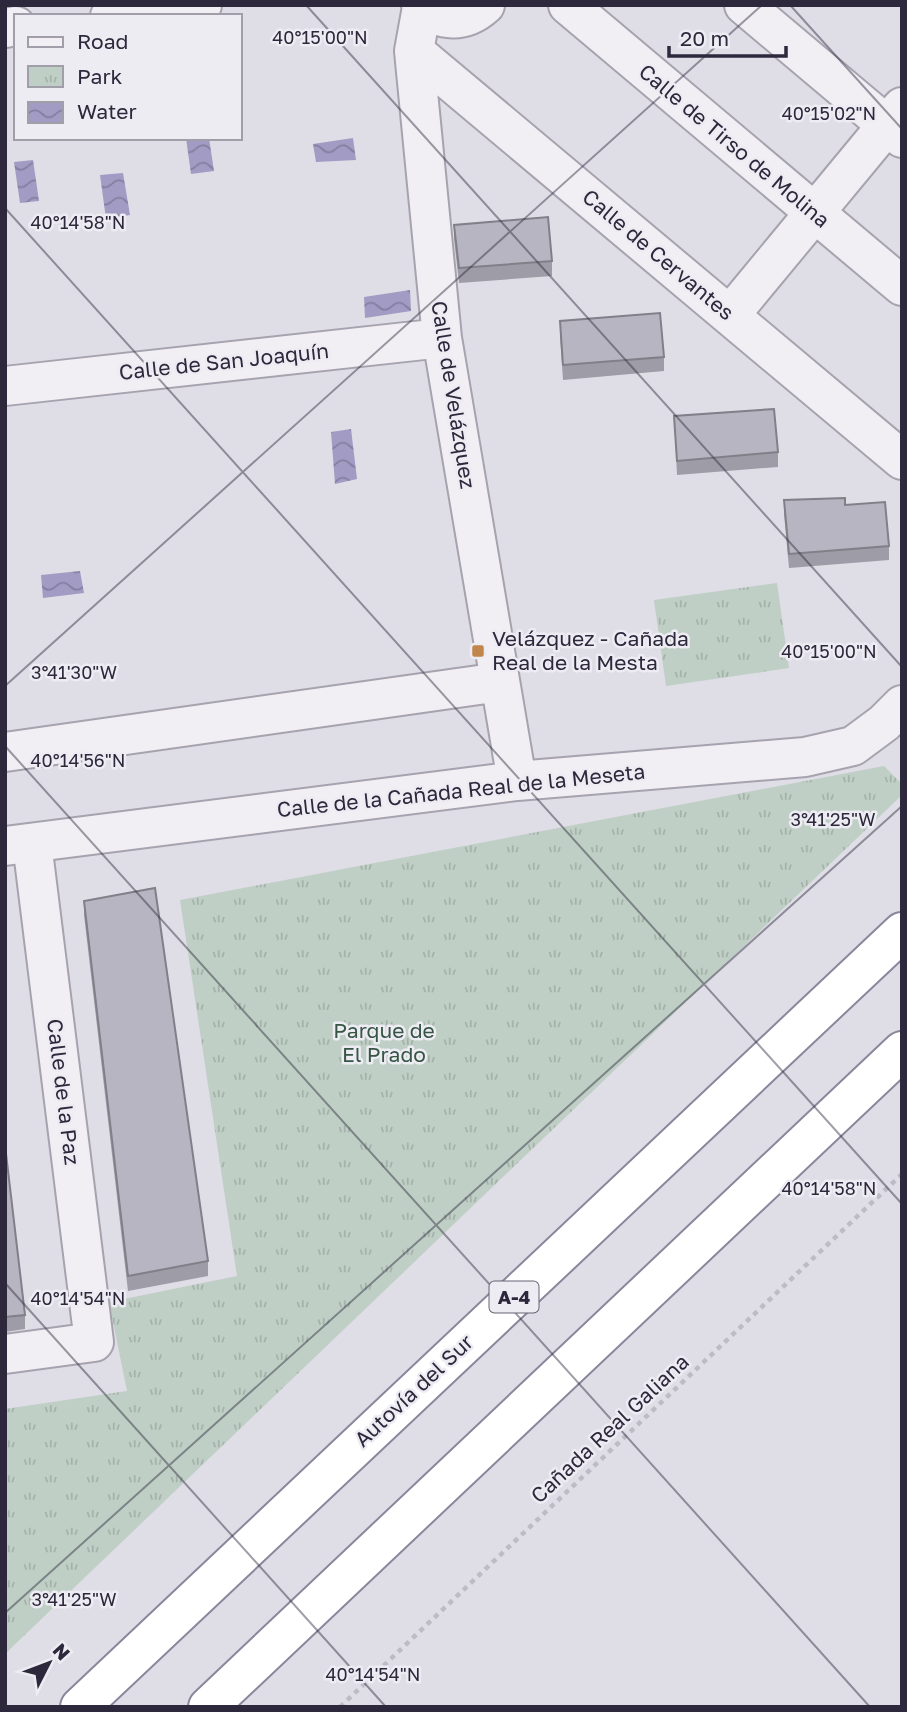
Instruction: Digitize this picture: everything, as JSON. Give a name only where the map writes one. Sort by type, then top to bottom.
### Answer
[{"type":"highway","name":"Autovía del Sur","points":[[80,1707],[902,932]]},
{"type":"highway","points":[[208,1707],[902,1051]]},
{"type":"highway","points":[[58,1707],[127,1662]]},
{"type":"street","points":[[127,14],[202,5]]},
{"type":"street","points":[[421,6],[448,20],[477,13],[485,5]]},
{"type":"street","name":"Calle de Tirso de Molina","points":[[568,5],[902,286]]},
{"type":"street","points":[[730,315],[814,214],[897,124],[744,5]]},
{"type":"street","name":"Calle de Velázquez","points":[[421,6],[414,51],[442,338],[517,781]]},
{"type":"street","name":"Calle de Cervantes","points":[[414,51],[902,460]]},
{"type":"street","name":"Calle de San Joaquín","points":[[5,386],[442,338]]},
{"type":"street","points":[[5,752],[500,682]]},
{"type":"street","name":"Calle de la Cañada Real de la Meseta","points":[[19,844],[517,781],[805,757],[853,746],[884,723],[902,705]]},
{"type":"street","name":"Calle de la Paz","points":[[5,1354],[94,1342],[19,844]]},
{"type":"path","name":"Cañada Real Galiana","points":[[340,1707],[902,1174]]},
{"type":"green space","points":[[777,583],[789,668],[666,686],[654,600]]},
{"type":"green space","name":"Parque de El Prado","points":[[884,766],[902,784],[902,795],[7,1652],[5,1409],[127,1391],[109,1302],[237,1276],[180,900]]},
{"type":"water","points":[[353,138],[356,160],[316,162],[313,144]]},
{"type":"water","points":[[186,140],[209,140],[214,171],[191,174]]},
{"type":"water","points":[[33,160],[39,201],[20,203],[14,162]]},
{"type":"water","points":[[123,173],[130,215],[106,219],[100,175]]},
{"type":"water","points":[[410,290],[411,311],[365,318],[364,297]]},
{"type":"water","points":[[351,429],[357,479],[335,484],[331,432]]},
{"type":"water","points":[[80,571],[84,593],[43,598],[41,575]]},
{"type":"building","points":[[548,217],[552,261],[459,268],[454,225]]},
{"type":"building","points":[[660,313],[664,357],[563,365],[560,321]]},
{"type":"building","points":[[774,409],[778,452],[677,461],[674,416]]},
{"type":"building","points":[[845,498],[845,505],[885,502],[889,546],[789,554],[784,500]]},
{"type":"building","points":[[155,888],[208,1261],[128,1276],[84,901]]},
{"type":"building","points":[[5,1145],[25,1315],[5,1317]]},
{"type":"place","name":"Velázquez - Cañada Real de la Mesta","points":[[478,651]]}]
